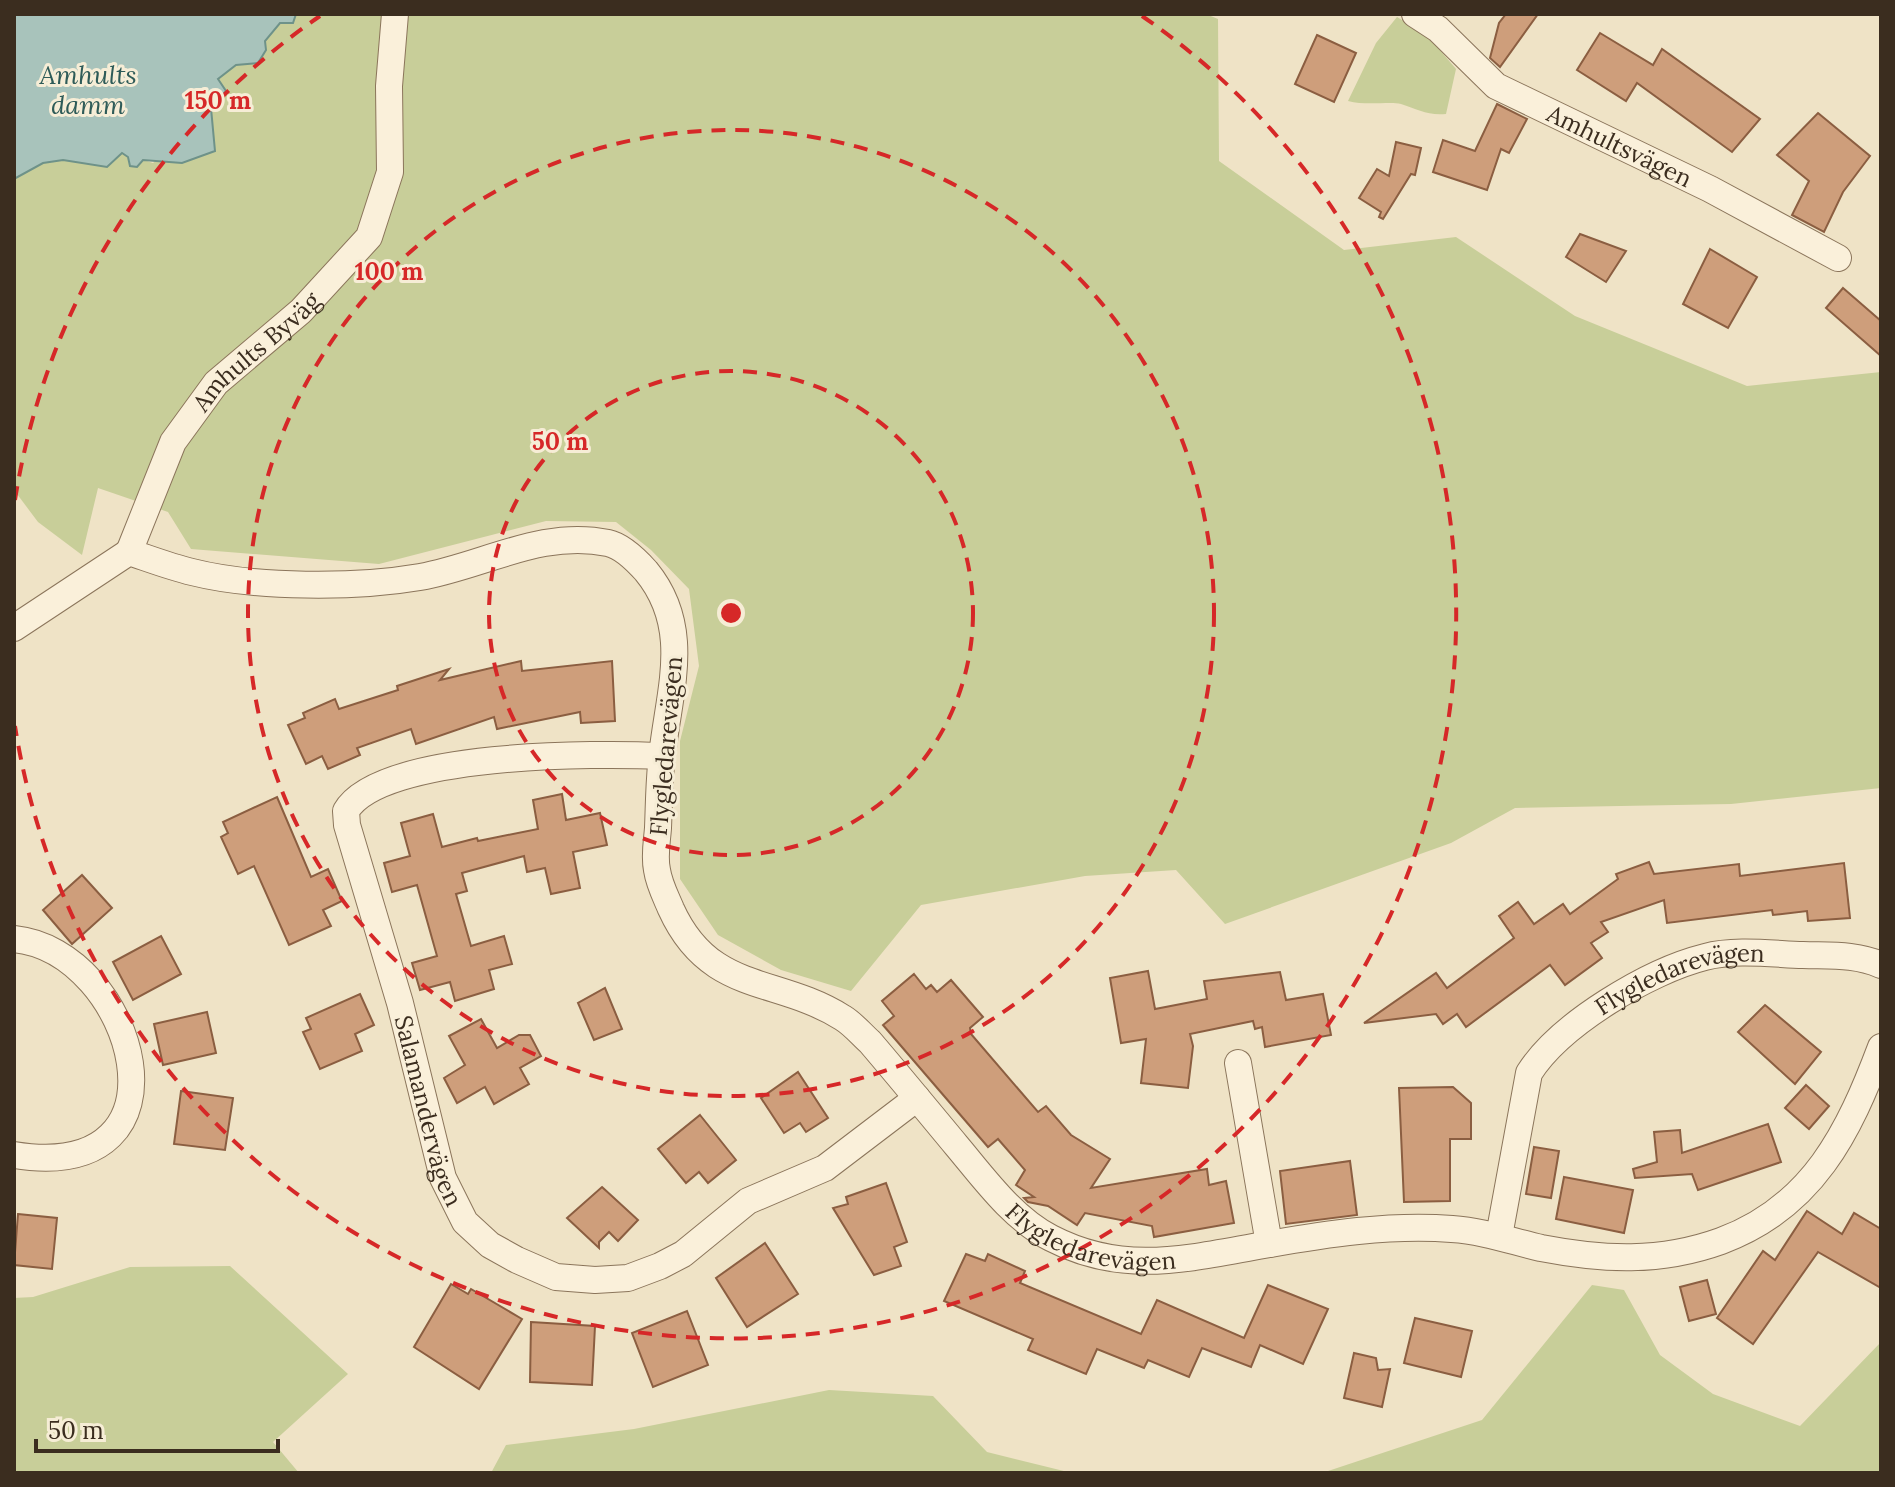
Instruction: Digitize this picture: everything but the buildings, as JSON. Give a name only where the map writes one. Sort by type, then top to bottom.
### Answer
[{"type":"street","name":"Amhults Byväg","points":[[129,552],[173,442],[216,383],[301,311],[369,237],[390,172],[389,86],[395,14]]},
{"type":"street","name":"Amhultsvägen","points":[[1415,14],[1438,29],[1496,86],[1710,189],[1838,258]]},
{"type":"street","name":"Flygledarevägen","points":[[129,552],[193,573],[248,581],[367,583],[420,577],[541,543],[571,540],[611,543],[638,562],[665,598],[674,623],[675,677],[662,756],[657,871],[676,921],[696,950],[723,971],[813,1002],[845,1019],[1003,1200],[1050,1238],[1097,1256],[1137,1263],[1395,1228],[1454,1229],[1602,1258],[1649,1259],[1722,1240],[1792,1199],[1833,1153],[1858,1108],[1881,1047]]},
{"type":"street","points":[[14,628],[129,552]]},
{"type":"street","name":"Salamandervägen","points":[[662,756],[545,754],[472,763],[405,777],[362,793],[346,811],[347,825],[400,1003],[443,1178],[465,1222],[490,1245],[556,1277],[628,1278],[683,1254],[748,1201],[825,1168],[917,1098]]},
{"type":"street","points":[[14,939],[35,941],[72,962],[103,993],[124,1042],[132,1080],[128,1112],[116,1132],[95,1150],[76,1156],[39,1159],[14,1155]]},
{"type":"street","name":"Flygledarevägen","points":[[1499,1236],[1529,1073],[1542,1053],[1575,1027],[1649,978],[1707,956],[1757,953],[1862,957],[1881,965]]},
{"type":"street","points":[[1238,1063],[1269,1244]]},
{"type":"green space","points":[[296,14],[1206,14],[1218,19],[1219,161],[1344,250],[1456,237],[1575,316],[1747,386],[1881,372],[1881,788],[1731,804],[1515,808],[1451,843],[1225,924],[1176,870],[1085,876],[921,905],[851,991],[781,970],[718,935],[680,879],[680,741],[699,666],[689,589],[651,550],[616,522],[546,521],[379,564],[191,549],[168,512],[98,488],[82,555],[38,522],[14,490],[14,179],[43,163],[63,160],[106,167],[122,153],[153,163],[211,108],[218,79],[236,64],[266,50],[265,41],[280,23],[293,23]]},
{"type":"green space","points":[[1397,17],[1427,35],[1456,69],[1446,114],[1428,113],[1396,103],[1348,101],[1376,43]]},
{"type":"green space","points":[[230,1266],[348,1374],[273,1442],[299,1473],[14,1473],[14,1298],[33,1297],[130,1267]]},
{"type":"green space","points":[[1592,1285],[1624,1290],[1660,1355],[1713,1394],[1800,1426],[1881,1342],[1881,1473],[1322,1473],[1482,1420]]},
{"type":"green space","points":[[829,1390],[933,1396],[987,1452],[1072,1473],[491,1473],[506,1445],[634,1429]]},
{"type":"water","name":"Amhults damm","points":[[14,14],[296,14],[293,23],[280,23],[265,41],[266,50],[258,63],[236,65],[218,79],[226,91],[211,108],[215,151],[182,163],[143,160],[137,167],[130,166],[128,157],[122,153],[107,167],[63,160],[43,163],[14,179]]}]
